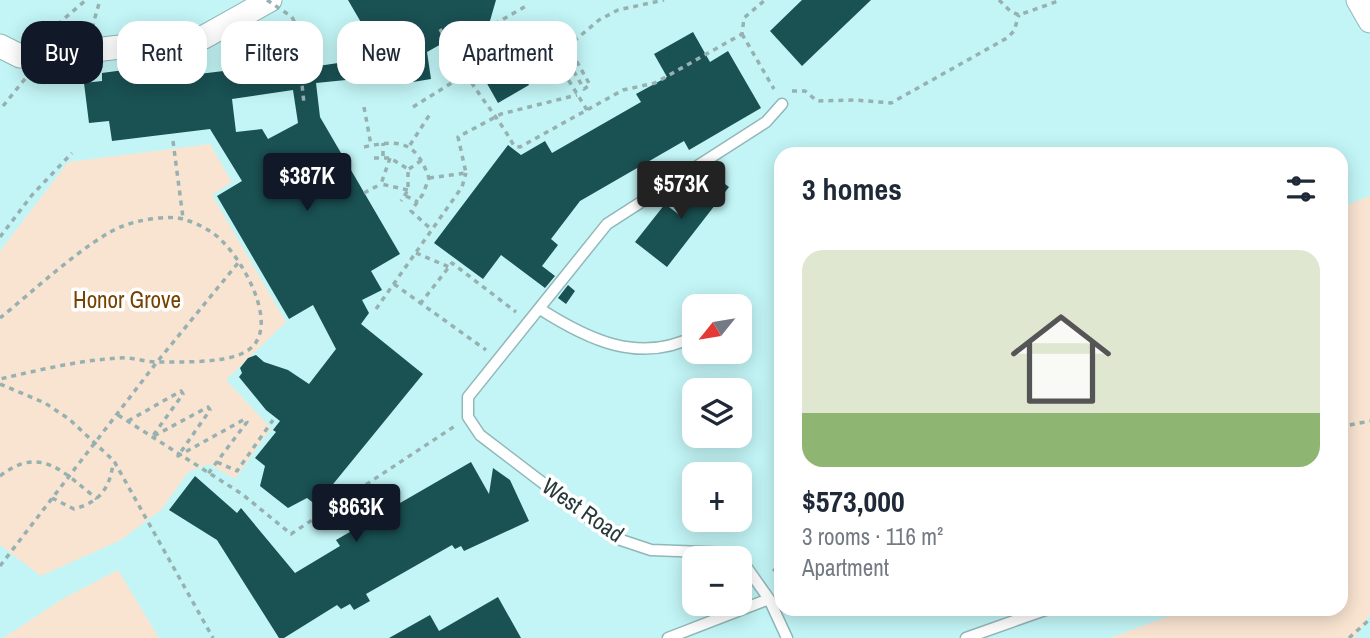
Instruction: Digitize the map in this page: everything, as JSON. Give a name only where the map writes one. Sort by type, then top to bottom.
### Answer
[{"type":"street","points":[[103,49],[204,37],[269,0]]},
{"type":"street","points":[[1358,0],[1370,20]]},
{"type":"street","points":[[0,46],[21,55]]},
{"type":"lane","points":[[468,417],[468,397],[607,224],[766,122],[782,104]]},
{"type":"lane","points":[[540,309],[579,334],[611,346],[652,347],[682,342]]},
{"type":"lane","name":"West Road","points":[[468,417],[480,435],[615,538],[651,550],[682,551]]},
{"type":"lane","name":"West Road","points":[[752,575],[774,611]]},
{"type":"lane","points":[[668,638],[769,600]]},
{"type":"lane","name":"West Road","points":[[777,616],[787,638]]},
{"type":"lane","points":[[966,638],[1028,616]]},
{"type":"path","points":[[62,21],[86,0]]},
{"type":"path","points":[[94,21],[100,0]]},
{"type":"path","points":[[269,0],[292,17],[296,25],[304,104]]},
{"type":"path","points":[[577,38],[599,20],[618,10],[664,0]]},
{"type":"path","points":[[765,0],[744,18],[741,34],[782,104],[791,91],[805,91],[817,101],[891,103],[1007,38],[1014,32],[1019,15]]},
{"type":"path","points":[[999,0],[1010,11],[1019,15],[1061,0]]},
{"type":"path","points":[[500,21],[526,6]]},
{"type":"path","points":[[473,84],[514,146],[520,147],[623,90],[655,83],[741,34]]},
{"type":"path","points":[[577,62],[590,85],[584,89],[577,77]]},
{"type":"path","points":[[3,106],[21,84]]},
{"type":"path","points":[[412,107],[450,84]]},
{"type":"path","points":[[571,84],[587,110]]},
{"type":"path","points":[[376,309],[462,187],[466,173],[458,137],[495,117],[578,95]]},
{"type":"path","points":[[364,107],[372,145]]},
{"type":"path","points":[[410,146],[430,114]]},
{"type":"path","points":[[173,141],[183,218]]},
{"type":"path","points":[[383,143],[383,156]]},
{"type":"path","points":[[364,146],[383,143],[410,146],[422,160],[429,178],[411,211],[432,230]]},
{"type":"path","points":[[0,237],[32,195],[72,153]]},
{"type":"path","points":[[374,158],[390,158],[408,169]]},
{"type":"path","points":[[382,184],[390,158]]},
{"type":"path","points":[[408,169],[422,160]]},
{"type":"path","points":[[401,201],[408,190],[408,169]]},
{"type":"path","points":[[429,178],[466,173]]},
{"type":"path","points":[[365,193],[382,184],[408,190]]},
{"type":"path","points":[[406,196],[418,202]]},
{"type":"path","points":[[0,318],[103,236],[138,221],[183,218],[224,242],[238,263],[262,312],[259,340],[243,354],[222,360],[156,362],[122,357],[46,368],[0,382]]},
{"type":"path","points":[[416,253],[449,267]]},
{"type":"path","points":[[0,566],[156,362],[238,263]]},
{"type":"path","points":[[420,304],[452,263],[516,312]]},
{"type":"path","points":[[394,284],[483,349],[488,348]]},
{"type":"path","points":[[509,321],[523,304]]},
{"type":"path","points":[[0,382],[46,403],[95,441],[114,461],[214,638]]},
{"type":"path","points":[[127,422],[181,391],[183,394],[152,438]]},
{"type":"path","points":[[152,438],[208,407],[210,410],[178,456]]},
{"type":"path","points":[[118,415],[207,475],[214,475],[242,494],[291,534],[468,417]]},
{"type":"path","points":[[178,456],[245,419],[247,422],[207,475]]},
{"type":"path","points":[[216,462],[237,471],[272,420]]},
{"type":"path","points":[[1348,425],[1370,421]]},
{"type":"path","points":[[0,475],[22,463],[36,460],[50,463],[97,499]]},
{"type":"path","points":[[52,498],[74,509],[97,499],[111,480],[114,461]]},
{"type":"path","points":[[1349,638],[1370,619]]},
{"type":"shaded area","points":[[0,0],[1370,0],[1370,638],[0,638]]},
{"type":"green space","name":"Honor Grove","points":[[210,144],[232,182],[212,195],[286,322],[226,380],[271,428],[235,479],[209,464],[188,472],[162,509],[121,540],[41,576],[0,545],[0,251],[68,162]]},
{"type":"green space","points":[[1370,196],[1370,614],[1355,638],[1110,638],[1169,616],[1348,616],[1348,204]]},
{"type":"green space","points":[[118,570],[159,638],[3,638],[64,598]]},
{"type":"building","points":[[348,0],[496,0],[490,21],[439,21],[439,45],[427,52],[431,79],[425,80],[425,21],[360,21]]},
{"type":"building","points":[[802,0],[871,0],[802,66],[770,31]]},
{"type":"building","points":[[693,32],[710,62],[728,51],[761,108],[689,150],[684,141],[580,201],[551,239],[558,245],[542,266],[555,276],[545,288],[501,255],[483,279],[434,243],[508,145],[521,155],[545,141],[552,153],[641,102],[636,94],[667,77],[654,54]]},
{"type":"building","points":[[337,63],[337,81],[323,82],[323,65]]},
{"type":"building","points":[[117,71],[117,84],[207,84],[207,73],[221,71],[221,84],[316,84],[320,117],[400,254],[371,271],[382,290],[362,300],[369,313],[361,324],[423,374],[316,505],[307,498],[288,508],[260,486],[265,466],[255,458],[276,432],[273,430],[280,421],[266,410],[239,377],[242,373],[240,368],[248,358],[256,355],[264,362],[288,370],[309,384],[336,349],[313,305],[289,319],[217,196],[242,181],[210,129],[112,141],[109,121],[89,123],[84,84],[103,84],[103,73]],"holes":[[[293,90],[298,123],[268,139],[262,129],[236,132],[232,99]]]},
{"type":"building","points":[[487,84],[528,84],[529,85],[498,103]]},
{"type":"building","points":[[706,170],[729,187],[667,267],[635,242],[665,204],[681,216],[701,190],[692,183]]},
{"type":"building","points":[[568,285],[575,291],[566,304],[558,298]]},
{"type":"building","points":[[471,462],[489,494],[493,468],[510,480],[529,521],[464,551],[461,546],[455,549],[452,545],[366,594],[370,601],[354,610],[350,604],[341,609],[337,605],[284,638],[279,638],[217,540],[169,510],[195,476],[237,513],[241,508],[295,573],[340,546],[336,540]]},
{"type":"building","points":[[498,597],[521,638],[389,638],[430,615],[439,631]]}]
